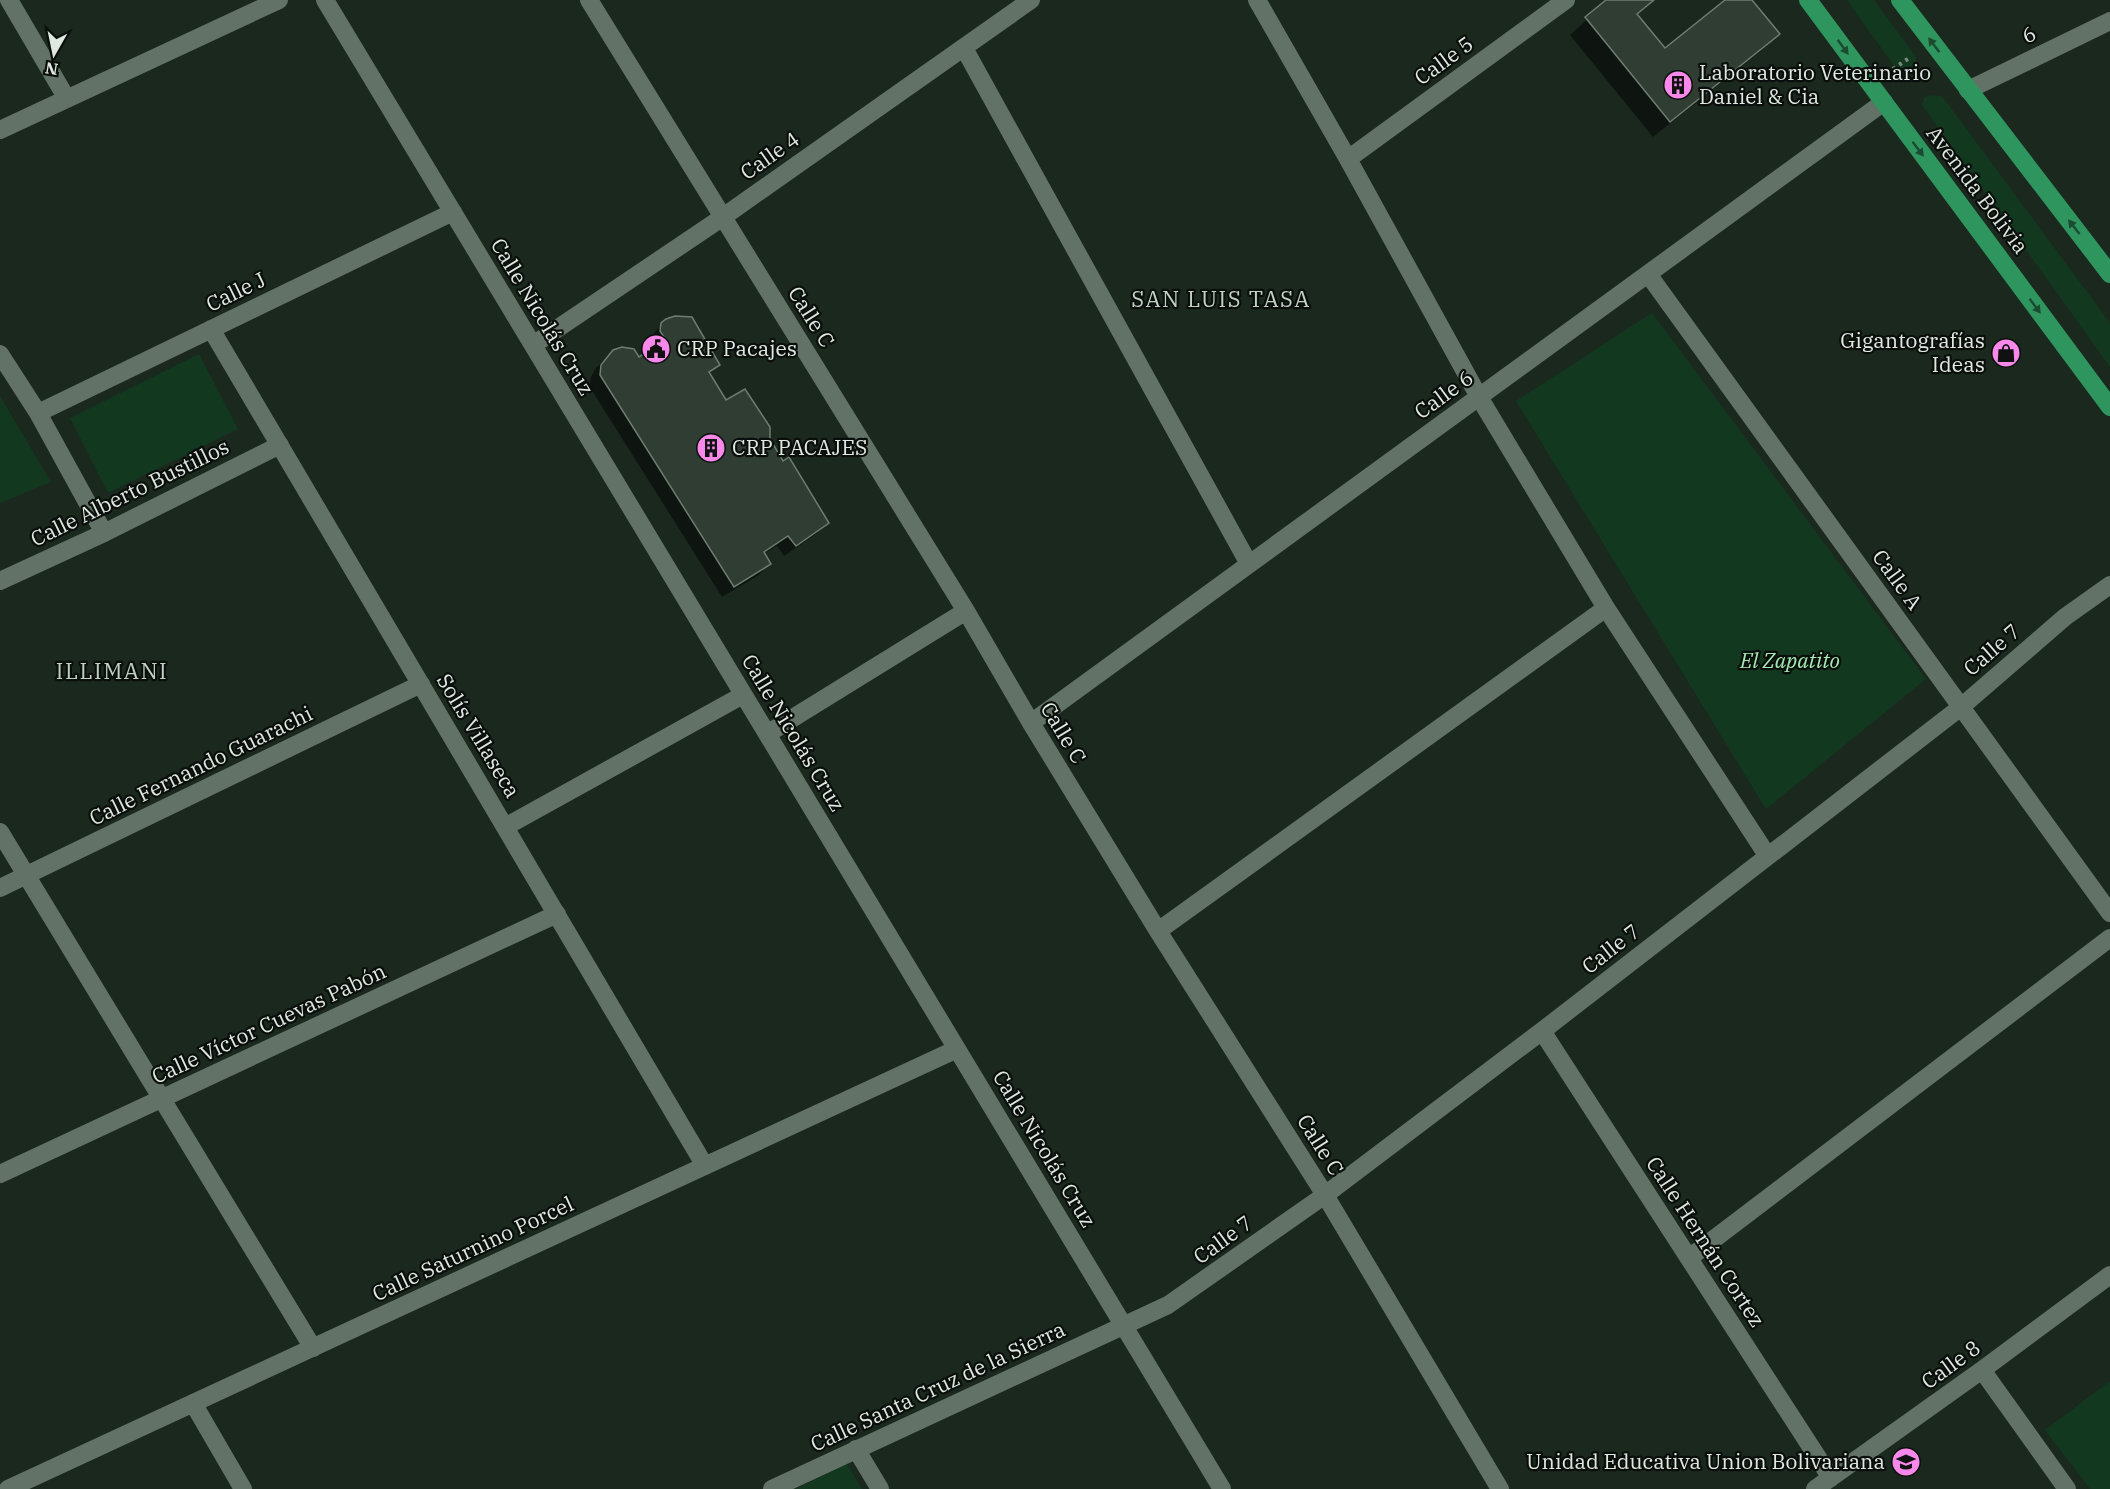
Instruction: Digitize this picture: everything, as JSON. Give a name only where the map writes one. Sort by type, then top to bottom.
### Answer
[{"type":"main road","name":"Avenida Bolivia","points":[[1808,0],[2110,407]]},
{"type":"main road","points":[[1900,0],[2110,274]]},
{"type":"street","points":[[9,0],[67,99]]},
{"type":"street","points":[[0,130],[279,0]]},
{"type":"street","name":"Calle Nicolás Cruz","points":[[325,0],[1222,1489]]},
{"type":"street","name":"Calle C","points":[[589,0],[966,611],[1031,723],[1158,931],[1325,1195],[1500,1489]]},
{"type":"street","name":"Calle 4","points":[[533,345],[723,217],[1031,0]]},
{"type":"street","points":[[1257,0],[1348,159],[1479,397],[1606,608],[1767,855]]},
{"type":"street","name":"Calle 5","points":[[1348,159],[1566,0]]},
{"type":"street","name":"6","points":[[1968,90],[2110,21]]},
{"type":"street","points":[[963,48],[1249,564]]},
{"type":"street","name":"Calle 6","points":[[1031,723],[1884,102]]},
{"type":"street","name":"Calle J","points":[[38,413],[453,212]]},
{"type":"street","name":"Calle A","points":[[1648,274],[2110,913]]},
{"type":"street","name":"Solís Villaseca","points":[[211,329],[705,1166]]},
{"type":"street","points":[[0,354],[38,413],[104,533]]},
{"type":"street","name":"Calle Alberto Bustillos","points":[[0,581],[104,533],[280,446]]},
{"type":"street","name":"Calle 7","points":[[1124,1325],[1168,1305],[1325,1195],[1542,1031],[1961,707],[2065,617],[2110,585]]},
{"type":"street","points":[[1158,931],[1606,608]]},
{"type":"street","points":[[767,734],[966,611]]},
{"type":"street","name":"Calle Fernando Guarachi","points":[[0,888],[420,684]]},
{"type":"street","points":[[505,827],[743,695]]},
{"type":"street","points":[[0,832],[313,1348]]},
{"type":"street","name":"Calle Víctor Cuevas Pabón","points":[[0,1174],[556,914]]},
{"type":"street","points":[[1689,1258],[2110,938]]},
{"type":"street","name":"Calle Hernán Cortez","points":[[1542,1031],[1831,1478]]},
{"type":"street","name":"Calle Saturnino Porcel","points":[[9,1489],[957,1049]]},
{"type":"street","name":"Calle 8","points":[[1815,1489],[2110,1275]]},
{"type":"street","name":"Calle Santa Cruz de la Sierra","points":[[772,1489],[1124,1325]]},
{"type":"street","points":[[1982,1370],[2067,1489]]},
{"type":"street","points":[[193,1403],[243,1489]]},
{"type":"street","points":[[856,1449],[880,1489]]},
{"type":"path","points":[[1870,84],[1933,43]]},
{"type":"green space","points":[[1847,0],[1874,0],[1916,57],[1917,71],[1909,76],[1897,70]]},
{"type":"green space","points":[[1929,95],[1942,96],[2110,323],[2110,367],[1922,105],[1924,98]]},
{"type":"green space","name":"El Zapatito","points":[[1652,313],[1926,679],[1766,809],[1516,401]]},
{"type":"green space","points":[[199,354],[238,429],[108,493],[70,418]]},
{"type":"green space","points":[[0,396],[51,482],[0,503]]},
{"type":"green space","points":[[2110,1381],[2110,1489],[2090,1489],[2045,1430]]},
{"type":"green space","points":[[847,1464],[862,1489],[795,1489]]},
{"type":"building","name":"Laboratorio Veterinario Daniel & Cia","points":[[1606,0],[1654,0],[1637,14],[1665,48],[1725,0],[1752,0],[1780,34],[1670,122],[1585,17]]},
{"type":"building","name":"CRP PACAJES","points":[[675,316],[692,317],[720,365],[709,372],[726,400],[745,389],[770,427],[770,439],[783,461],[789,457],[829,523],[796,546],[788,536],[764,552],[771,564],[734,587],[600,375],[601,365],[613,350],[622,347],[634,349],[639,357],[666,340],[660,331],[661,323]]},
{"type":"place","name":"Laboratorio Veterinario Daniel & Cia","points":[[1678,85]]},
{"type":"place","name":"CRP Pacajes","points":[[656,349]]},
{"type":"place","name":"Gigantografías Ideas","points":[[2006,353]]},
{"type":"place","name":"CRP PACAJES","points":[[711,448]]},
{"type":"place","name":"Unidad Educativa Union Bolivariana","points":[[1906,1462]]},
{"type":"district","name":"SAN LUIS TASA","points":[[1221,299]]},
{"type":"district","name":"ILLIMANI","points":[[112,671]]}]
